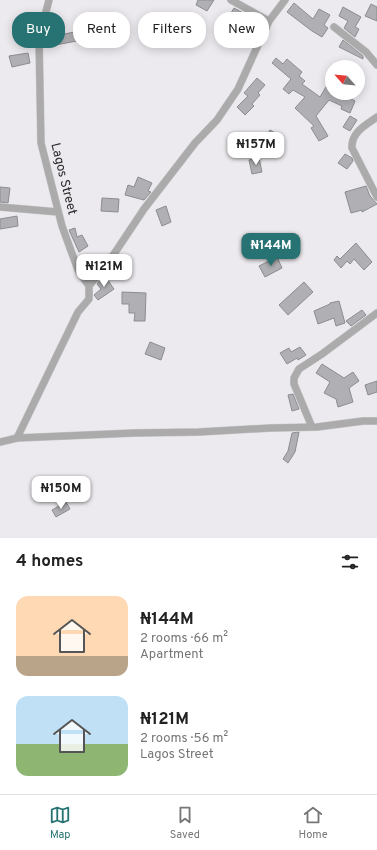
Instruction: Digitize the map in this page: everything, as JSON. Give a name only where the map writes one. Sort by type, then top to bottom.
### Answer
[{"type":"street","name":"Lagos Street","points":[[49,0],[39,39],[41,143],[62,226],[78,270],[89,286]]},
{"type":"street","points":[[231,0],[253,12]]},
{"type":"street","points":[[269,21],[285,0]]},
{"type":"street","points":[[334,27],[366,52],[377,65]]},
{"type":"street","points":[[17,438],[78,312],[89,299],[89,286],[114,254],[149,203],[195,143],[217,120],[238,89],[257,48]]},
{"type":"street","points":[[377,117],[355,134],[352,141],[352,148],[377,197]]},
{"type":"street","points":[[0,207],[58,212]]},
{"type":"street","points":[[312,427],[294,384],[294,378],[299,369],[322,354],[377,313]]},
{"type":"street","points":[[0,442],[17,438],[312,427],[363,420],[377,421]]},
{"type":"building","points":[[198,0],[214,0],[207,11],[196,5]]},
{"type":"building","points":[[294,3],[313,19],[319,9],[330,15],[324,25],[328,28],[322,37],[287,12]]},
{"type":"building","points":[[371,4],[377,7],[377,21],[365,16]]},
{"type":"building","points":[[343,7],[361,17],[355,27],[359,29],[355,37],[344,28],[348,21],[339,16]]},
{"type":"building","points":[[234,8],[241,12],[232,12]]},
{"type":"building","points":[[73,32],[73,42],[65,43],[65,34]]},
{"type":"building","points":[[343,40],[363,56],[363,59],[339,47]]},
{"type":"building","points":[[28,53],[30,63],[12,67],[9,56]]},
{"type":"building","points":[[276,58],[283,64],[287,59],[302,72],[299,76],[305,81],[302,84],[320,97],[325,89],[325,100],[329,100],[316,116],[328,136],[319,141],[311,128],[314,126],[295,108],[305,97],[293,90],[289,94],[283,89],[291,79],[272,63]]},
{"type":"building","points":[[257,78],[265,85],[258,93],[260,95],[252,104],[254,106],[245,115],[237,107],[248,96],[244,93]]},
{"type":"building","points":[[329,100],[355,101],[350,113],[341,109],[342,106]]},
{"type":"building","points":[[350,116],[357,120],[350,131],[343,127]]},
{"type":"building","points":[[270,130],[275,133],[270,146],[263,142]]},
{"type":"building","points":[[345,154],[352,158],[353,161],[347,169],[338,163]]},
{"type":"building","points":[[259,158],[262,172],[252,174],[249,160]]},
{"type":"building","points":[[138,177],[152,183],[148,191],[151,192],[144,200],[125,195],[128,185],[134,187]]},
{"type":"building","points":[[366,186],[370,196],[377,204],[362,212],[362,210],[351,213],[345,192]]},
{"type":"building","points":[[0,187],[10,188],[8,203],[0,202]]},
{"type":"building","points":[[102,198],[119,199],[118,212],[101,211]]},
{"type":"building","points":[[166,206],[171,222],[162,226],[156,210]]},
{"type":"building","points":[[17,216],[18,226],[0,229],[0,219]]},
{"type":"building","points":[[75,228],[77,237],[82,235],[88,246],[79,252],[69,230]]},
{"type":"building","points":[[356,243],[372,262],[364,270],[354,259],[350,264],[347,261],[341,268],[334,260],[337,256],[340,259]]},
{"type":"building","points":[[277,257],[282,268],[265,277],[259,266]]},
{"type":"building","points":[[104,275],[114,289],[98,300],[94,295],[101,289],[97,284]]},
{"type":"building","points":[[304,282],[313,292],[288,315],[279,305]]},
{"type":"building","points":[[122,292],[146,293],[145,321],[134,321],[135,313],[129,313],[129,304],[122,304]]},
{"type":"building","points":[[339,301],[345,323],[336,326],[334,318],[318,324],[314,311],[330,303]]},
{"type":"building","points":[[362,310],[366,315],[351,326],[346,321]]},
{"type":"building","points":[[150,342],[165,348],[161,360],[145,354]]},
{"type":"building","points":[[300,347],[306,355],[287,364],[280,353],[289,348],[291,352]]},
{"type":"building","points":[[322,364],[344,378],[353,372],[359,381],[349,388],[353,402],[338,407],[336,399],[324,393],[330,382],[316,373]]},
{"type":"building","points":[[377,381],[377,392],[368,395],[365,385]]},
{"type":"building","points":[[293,394],[299,409],[292,411],[288,395]]},
{"type":"building","points":[[299,432],[295,452],[288,463],[283,459],[288,451],[292,433]]},
{"type":"building","points":[[66,502],[70,509],[56,517],[52,510]]}]
